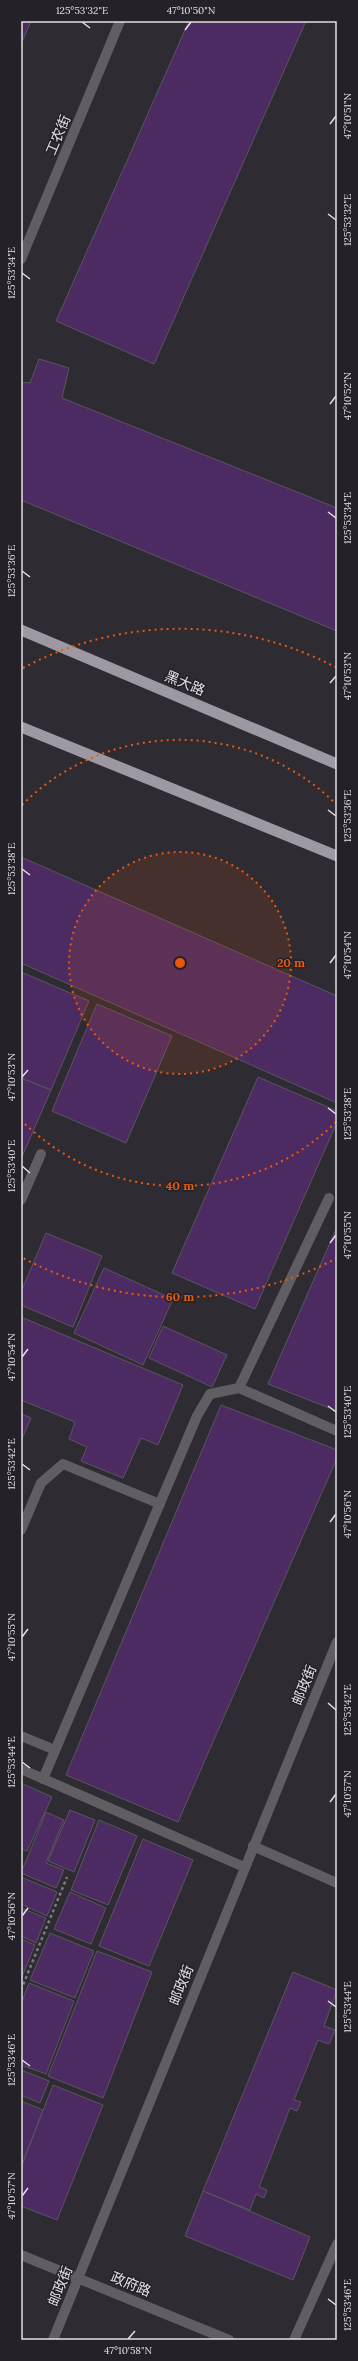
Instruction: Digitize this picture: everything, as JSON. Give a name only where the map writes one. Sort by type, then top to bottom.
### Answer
[{"type":"highway","name":"黑大路","points":[[21,630],[337,764]]},
{"type":"highway","points":[[21,728],[337,856]]},
{"type":"street","name":"工农街","points":[[21,259],[120,21]]},
{"type":"street","points":[[21,1200],[41,1154]]},
{"type":"street","points":[[239,1388],[329,1198]]},
{"type":"street","points":[[43,1779],[197,1416],[210,1394],[239,1388],[337,1431]]},
{"type":"street","points":[[21,1530],[41,1483],[63,1464],[160,1504]]},
{"type":"street","name":"邮政街","points":[[53,2340],[244,1867],[337,1642]]},
{"type":"street","points":[[21,1736],[55,1750]]},
{"type":"street","points":[[21,1769],[244,1867]]},
{"type":"street","points":[[253,1846],[337,1883]]},
{"type":"street","points":[[294,2340],[337,2244]]},
{"type":"street","name":"政府路","points":[[21,2255],[230,2340]]},
{"type":"path","points":[[21,1990],[67,1877]]},
{"type":"building","points":[[21,21],[31,21],[21,44]]},
{"type":"building","points":[[189,21],[306,21],[154,364],[56,321]]},
{"type":"building","points":[[39,359],[69,368],[62,398],[337,508],[337,631],[21,500],[21,382],[30,383]]},
{"type":"building","points":[[21,857],[337,996],[337,1103],[21,963]]},
{"type":"building","points":[[21,972],[89,1001],[51,1090],[21,1078]]},
{"type":"building","points":[[97,1004],[172,1036],[126,1143],[52,1111]]},
{"type":"building","points":[[258,1077],[337,1111],[337,1122],[255,1309],[172,1273]]},
{"type":"building","points":[[21,1078],[51,1090],[21,1159]]},
{"type":"building","points":[[337,1227],[337,1411],[268,1384]]},
{"type":"building","points":[[46,1233],[102,1256],[73,1327],[21,1305],[21,1292]]},
{"type":"building","points":[[104,1268],[173,1299],[143,1365],[74,1333]]},
{"type":"building","points":[[21,1317],[183,1385],[158,1445],[141,1438],[123,1478],[81,1461],[87,1447],[69,1439],[75,1422],[21,1400]]},
{"type":"building","points":[[163,1326],[227,1355],[212,1387],[149,1358]]},
{"type":"building","points":[[221,1405],[337,1450],[337,1458],[178,1822],[66,1775]]},
{"type":"building","points":[[21,1414],[31,1418],[21,1441]]},
{"type":"building","points":[[21,1783],[52,1797],[27,1851],[21,1849]]},
{"type":"building","points":[[70,1810],[95,1820],[74,1872],[48,1861]]},
{"type":"building","points":[[46,1812],[64,1820],[46,1863],[64,1870],[56,1888],[21,1873]]},
{"type":"building","points":[[99,1820],[137,1836],[108,1905],[71,1890]]},
{"type":"building","points":[[143,1839],[193,1860],[149,1966],[99,1946]]},
{"type":"building","points":[[21,1877],[57,1892],[47,1916],[21,1904]]},
{"type":"building","points":[[70,1892],[106,1908],[91,1944],[54,1929]]},
{"type":"building","points":[[21,1908],[46,1918],[36,1943],[21,1936]]},
{"type":"building","points":[[50,1933],[94,1951],[75,1998],[30,1980]]},
{"type":"building","points":[[21,1939],[35,1945],[21,1979]]},
{"type":"building","points":[[97,1951],[152,1972],[103,2098],[48,2076]]},
{"type":"building","points":[[293,1972],[337,1990],[324,2026],[335,2030],[329,2044],[318,2040],[294,2100],[301,2102],[297,2111],[290,2108],[259,2187],[267,2190],[264,2198],[256,2194],[250,2210],[203,2191]]},
{"type":"building","points":[[29,1983],[74,2001],[46,2074],[21,2065],[21,2004]]},
{"type":"building","points":[[21,2070],[49,2081],[40,2103],[21,2095]]},
{"type":"building","points":[[53,2085],[103,2105],[57,2220],[21,2206],[21,2167]]},
{"type":"building","points":[[21,2101],[43,2110],[21,2167]]},
{"type":"building","points":[[203,2191],[310,2237],[293,2280],[185,2236]]}]
